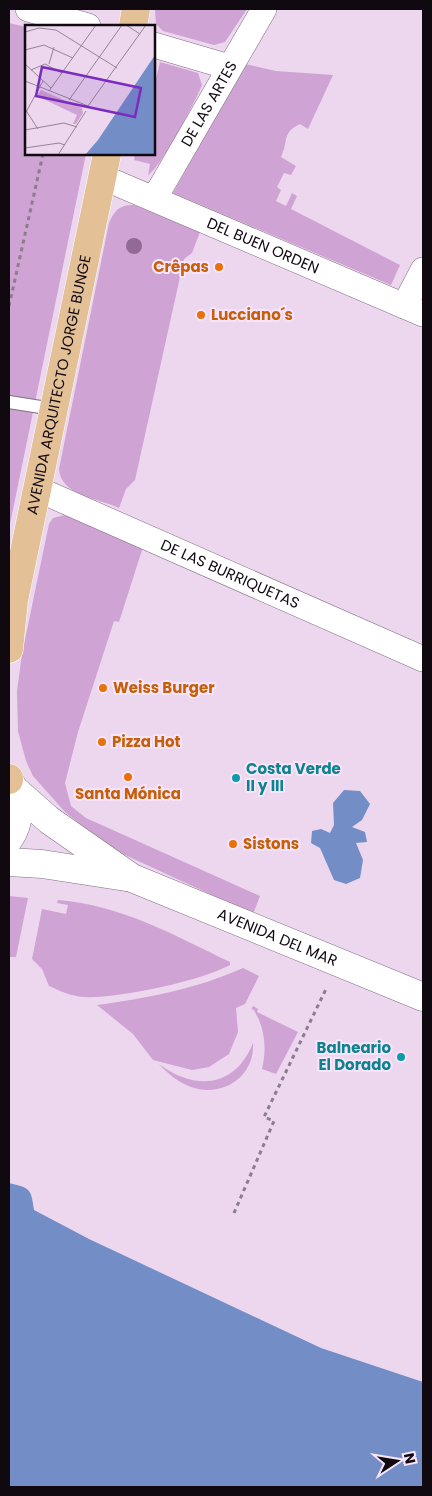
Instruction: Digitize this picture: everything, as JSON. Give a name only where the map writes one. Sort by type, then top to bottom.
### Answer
[{"type":"main road","points":[[133,25],[136,9]]},
{"type":"main road","name":"AVENIDA ARQUITECTO JORGE BUNGE","points":[[9,649],[11,609],[104,165]]},
{"type":"main road","points":[[9,839],[18,818],[18,803],[10,782]]},
{"type":"main road","name":"AVENIDA DEL MAR","points":[[10,782],[49,820],[132,878],[423,998]]},
{"type":"main road","name":"AVENIDA DEL MAR","points":[[9,862],[42,864],[132,878]]},
{"type":"street","points":[[28,9],[84,25]]},
{"type":"street","name":"DE LAS ARTES","points":[[154,199],[228,66],[264,9]]},
{"type":"street","points":[[155,45],[228,66]]},
{"type":"street","name":"DEL BUEN ORDEN","points":[[104,165],[154,199],[414,310]]},
{"type":"street","points":[[414,310],[423,270]]},
{"type":"street","name":"DE LAS BURRIQUETAS","points":[[37,489],[423,659]]},
{"type":"lane","points":[[9,402],[53,409]]},
{"type":"path","points":[[9,306],[43,155]]},
{"type":"path","points":[[234,1213],[274,1121],[264,1117],[338,964]]},
{"type":"shaded area","points":[[155,9],[247,9],[225,42],[214,45],[163,31],[156,24]]},
{"type":"shaded area","points":[[9,23],[25,27],[25,155],[86,155],[9,529]]},
{"type":"shaded area","points":[[160,62],[198,73],[202,85],[169,148],[154,170],[148,175],[150,164],[134,160],[135,155],[155,155],[156,79]]},
{"type":"shaded area","points":[[245,64],[276,71],[333,75],[308,129],[300,124],[290,131],[286,138],[281,157],[296,166],[291,175],[284,173],[277,187],[281,190],[276,201],[286,206],[292,193],[297,196],[291,209],[400,265],[391,285],[173,193]]},
{"type":"shaded area","points":[[134,205],[200,232],[192,253],[184,259],[135,480],[126,489],[119,508],[73,491],[61,478],[59,469],[109,223],[118,209]]},
{"type":"shaded area","points":[[65,515],[143,547],[119,622],[114,621],[78,732],[65,783],[71,806],[86,818],[260,896],[253,914],[110,848],[65,812],[33,776],[26,761],[18,731],[17,691],[22,654],[49,524],[53,518]]},
{"type":"shaded area","points":[[9,896],[28,898],[16,957],[9,957]]},
{"type":"shaded area","points":[[58,900],[104,908],[147,923],[230,962],[230,965],[199,977],[158,988],[98,997],[74,996],[49,986],[42,969],[32,959],[42,909],[66,914],[68,905],[57,903]]},
{"type":"shaded area","points":[[243,968],[259,976],[245,1004],[236,1008],[238,1032],[229,1054],[209,1067],[192,1070],[153,1060],[133,1034],[97,1005],[172,992],[208,982]]},
{"type":"shaded area","points":[[253,1006],[258,1009],[257,1012],[298,1032],[276,1074],[262,1069],[265,1046],[264,1038],[257,1016],[253,1009],[251,1010]]},
{"type":"shaded area","points":[[253,1043],[249,1066],[242,1075],[225,1087],[214,1090],[203,1090],[186,1085],[159,1064],[173,1073],[186,1078],[200,1081],[213,1080],[225,1077],[236,1069],[245,1058]]},
{"type":"water","points":[[344,790],[360,791],[370,804],[362,820],[352,827],[365,832],[367,842],[356,843],[363,860],[360,878],[346,884],[334,880],[320,848],[311,843],[312,831],[321,829],[330,833],[334,825],[333,803]]},
{"type":"water","points":[[9,1183],[28,1190],[32,1197],[34,1210],[89,1239],[321,1348],[423,1382],[423,1487],[9,1487]]},
{"type":"place","name":"Crêpas","points":[[219,267]]},
{"type":"place","name":"Lucciano´s","points":[[201,315]]},
{"type":"place","name":"Weiss Burger","points":[[103,688]]},
{"type":"place","name":"Pizza Hot","points":[[102,742]]},
{"type":"place","name":"Santa Mónica","points":[[128,777]]},
{"type":"place","name":"Costa Verde II y III","points":[[236,778]]},
{"type":"place","name":"Sistons","points":[[233,844]]},
{"type":"place","name":"Balneario El Dorado","points":[[401,1057]]}]
